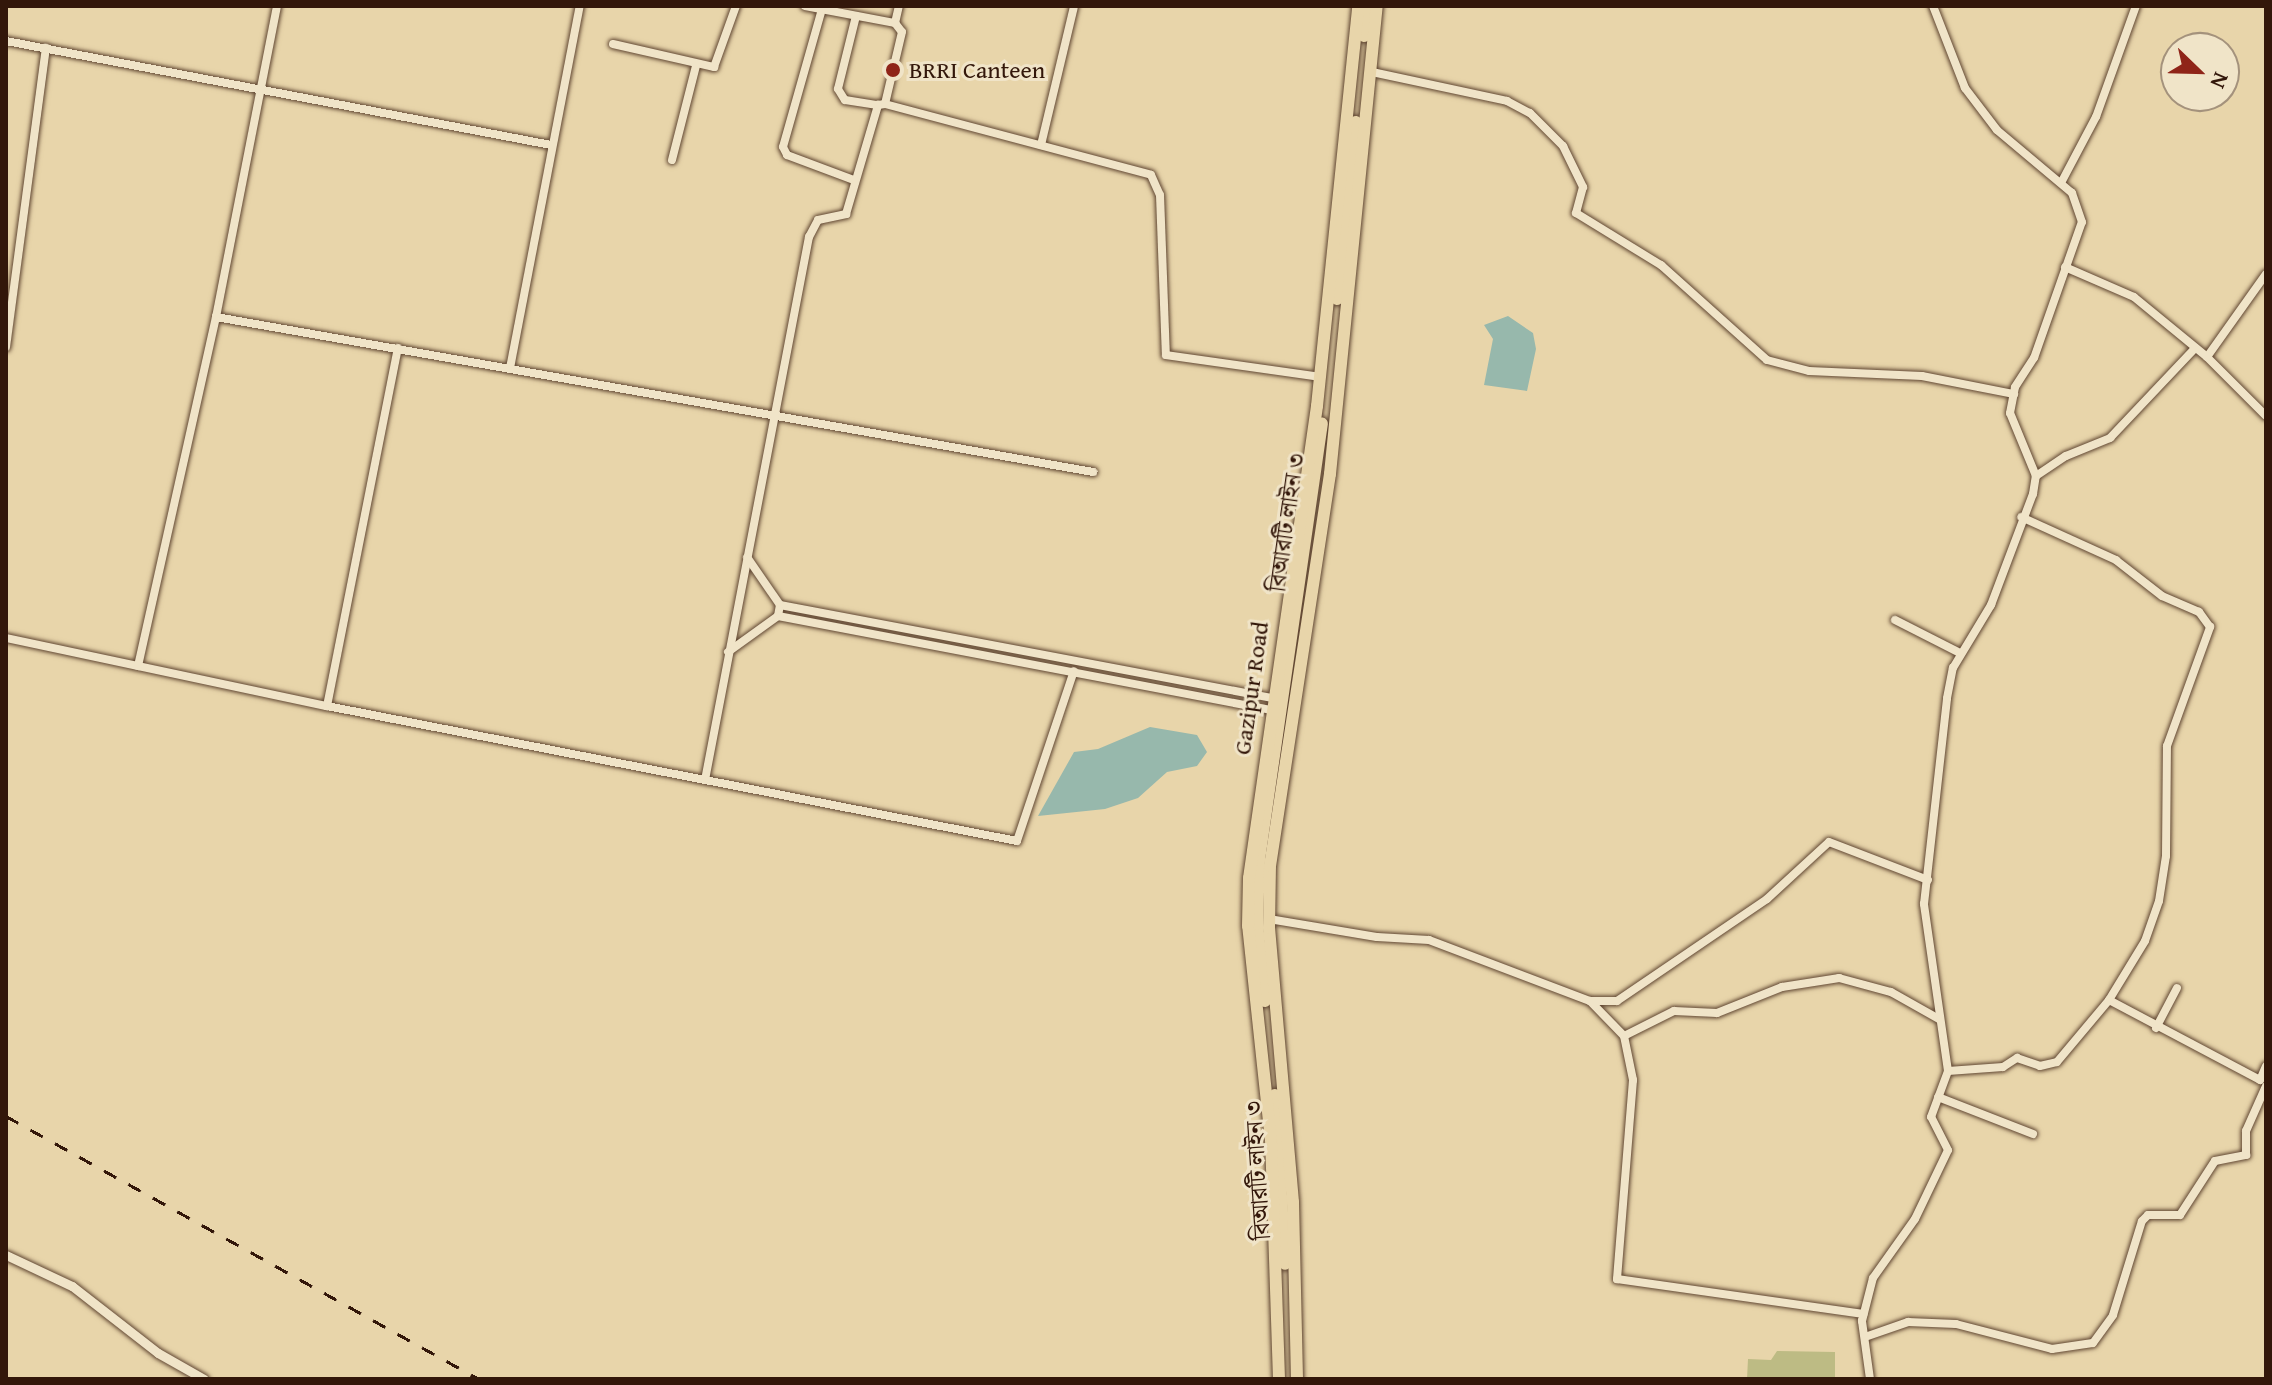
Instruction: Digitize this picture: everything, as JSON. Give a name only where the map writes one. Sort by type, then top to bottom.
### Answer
[{"type":"main road","name":"Gazipur Road","points":[[1279,1379],[1271,1140],[1248,926],[1270,704],[1320,377],[1358,6]]},
{"type":"main road","name":"বিআরটি লাইন ৩","points":[[1287,1379],[1280,1151],[1257,896],[1315,484],[1367,6]]},
{"type":"main road","name":"Gazipur Road","points":[[1297,1379],[1293,1202],[1269,919],[1270,866],[1330,474],[1377,6]]},
{"type":"street","points":[[138,666],[216,317],[277,6]]},
{"type":"street","points":[[510,368],[580,6]]},
{"type":"street","points":[[613,44],[696,66],[714,67],[719,61],[736,6]]},
{"type":"street","points":[[705,780],[809,237],[818,220],[846,214],[902,32],[895,23],[805,6]]},
{"type":"street","points":[[895,23],[899,6]]},
{"type":"street","points":[[1041,145],[1074,6]]},
{"type":"street","points":[[1933,6],[1965,88],[1997,130],[2072,193],[2082,222],[2034,358],[2014,394],[2010,413],[2036,476]]},
{"type":"street","points":[[2061,183],[2092,127],[2136,6]]},
{"type":"street","points":[[822,9],[783,147],[787,155],[854,180]]},
{"type":"street","points":[[856,16],[838,89],[845,100],[882,105],[1041,145],[1151,175],[1158,181],[1166,355],[1320,377]]},
{"type":"street","points":[[6,41],[551,145]]},
{"type":"street","points":[[6,347],[46,48]]},
{"type":"street","points":[[672,160],[696,66]]},
{"type":"street","points":[[1372,72],[1507,101],[1530,113],[1563,146],[1583,187],[1576,213],[1661,265],[1767,360],[1809,371],[1922,376],[2014,394]]},
{"type":"street","points":[[2065,267],[2134,297],[2207,357],[2266,416]]},
{"type":"street","points":[[2207,357],[2266,274]]},
{"type":"street","points":[[216,317],[510,368],[772,419],[1093,472]]},
{"type":"street","points":[[327,706],[398,348]]},
{"type":"street","points":[[1870,1379],[1864,1314],[1873,1278],[1915,1219],[1948,1150],[1931,1117],[1948,1071],[1924,904],[1947,698],[1960,653],[1991,605],[2036,476],[2066,456],[2110,438],[2195,348]]},
{"type":"street","points":[[1948,1071],[2003,1067],[2017,1058],[2048,1066],[2072,1050],[2109,1000],[2145,941],[2159,901],[2166,856],[2167,746],[2210,627],[2199,612],[2162,596],[2116,560],[2021,517]]},
{"type":"street","points":[[747,557],[780,605],[1270,704]]},
{"type":"street","points":[[728,652],[778,616],[780,605]]},
{"type":"street","points":[[778,616],[1270,704]]},
{"type":"street","points":[[1895,620],[1960,653]]},
{"type":"street","points":[[6,638],[327,706],[1017,841],[1074,671]]},
{"type":"street","points":[[1269,919],[1377,937],[1429,940],[1590,1001],[1617,1001],[1767,899],[1829,842],[1928,880]]},
{"type":"street","points":[[1624,1036],[1674,1011],[1717,1013],[1782,987],[1839,978],[1891,992],[1939,1020]]},
{"type":"street","points":[[2156,1028],[2177,988]]},
{"type":"street","points":[[2109,1000],[2156,1028],[2264,1083]]},
{"type":"street","points":[[1590,1001],[1624,1036],[1633,1080],[1617,1279],[1864,1314]]},
{"type":"street","points":[[1865,1337],[1908,1322],[1956,1324],[2052,1349],[2093,1343],[2113,1315],[2142,1221],[2148,1215],[2180,1215],[2215,1161],[2246,1155],[2246,1131],[2264,1083],[2266,1066]]},
{"type":"street","points":[[1938,1097],[2033,1134]]},
{"type":"street","points":[[6,1255],[72,1286],[158,1353],[204,1379]]},
{"type":"shaded area","points":[[1777,1351],[1835,1352],[1835,1379],[1747,1379],[1748,1359],[1771,1360]]},
{"type":"water","points":[[1508,316],[1533,333],[1536,349],[1527,391],[1484,385],[1493,339],[1484,325]]},
{"type":"water","points":[[1150,727],[1197,735],[1207,752],[1197,766],[1167,772],[1138,798],[1105,809],[1038,816],[1074,752],[1098,749]]},
{"type":"railway","points":[[6,1116],[479,1379]]},
{"type":"place","name":"BRRI Canteen","points":[[893,70]]}]
